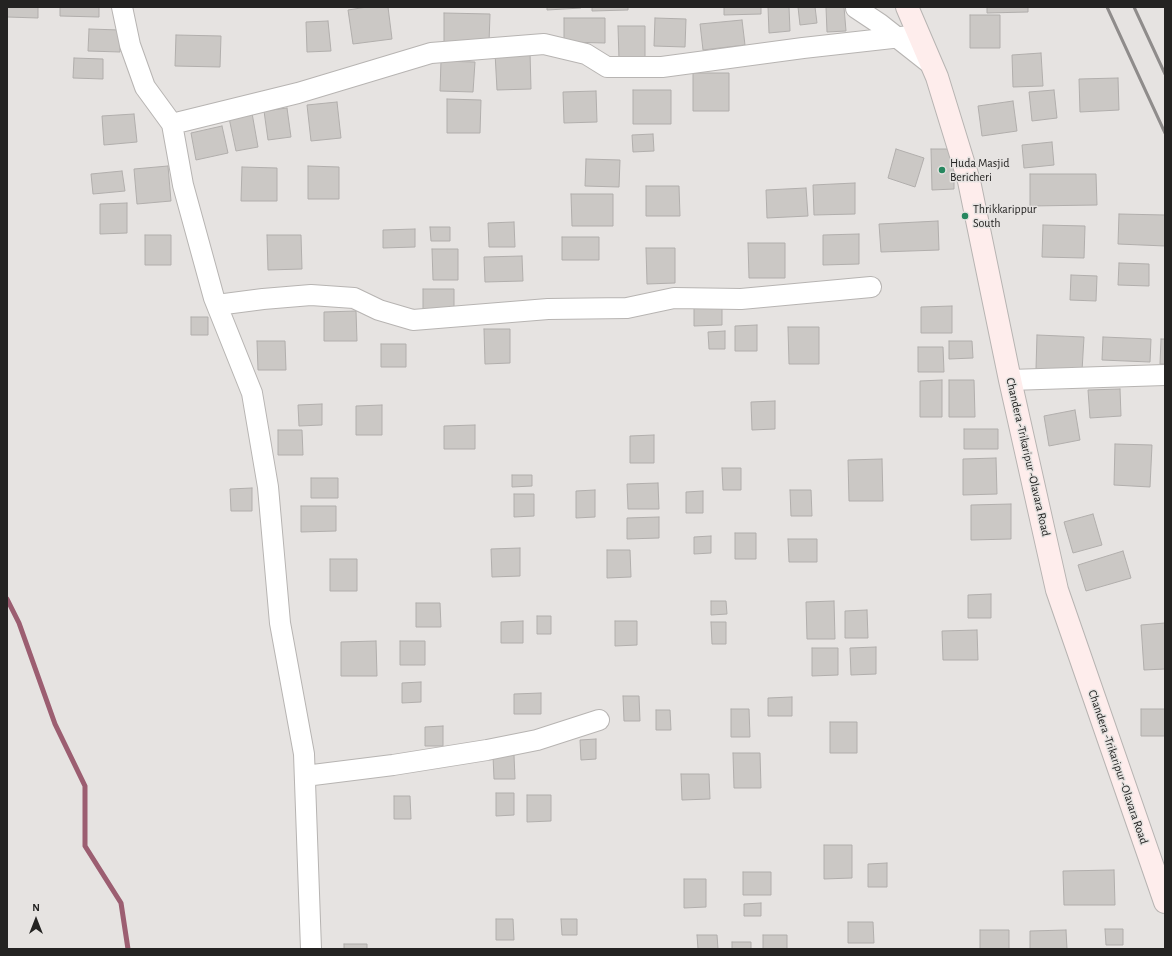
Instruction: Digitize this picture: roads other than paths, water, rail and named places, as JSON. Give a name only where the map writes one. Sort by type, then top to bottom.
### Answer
[{"type":"main road","name":"Chandera -Trikaripur -Olavara Road","points":[[907,7],[937,77],[969,181],[1010,380],[1057,590],[1165,902]]},
{"type":"street","points":[[122,7],[130,45],[146,87],[172,124],[183,185],[217,305],[252,393],[268,487],[280,623],[304,754],[311,949]]},
{"type":"street","points":[[856,7],[932,65]]},
{"type":"street","points":[[172,124],[298,93],[431,54],[544,44],[586,54],[607,67],[662,67],[919,34]]},
{"type":"street","points":[[217,305],[311,295],[354,298],[379,310],[413,320],[548,309],[627,308],[674,298],[741,300],[871,287]]},
{"type":"street","points":[[1010,380],[1165,374]]},
{"type":"street","points":[[305,776],[393,765],[487,750],[537,740],[599,720]]},
{"type":"waterway","points":[[7,599],[19,623],[55,724],[85,786],[85,846],[121,903],[128,949]]},
{"type":"railway","points":[[1107,7],[1165,133]]},
{"type":"railway","points":[[1134,7],[1165,74]]},
{"type":"place","name":"Huda Masjid Bericheri","points":[[942,170]]},
{"type":"place","name":"Thrikkarippur South","points":[[965,216]]}]
